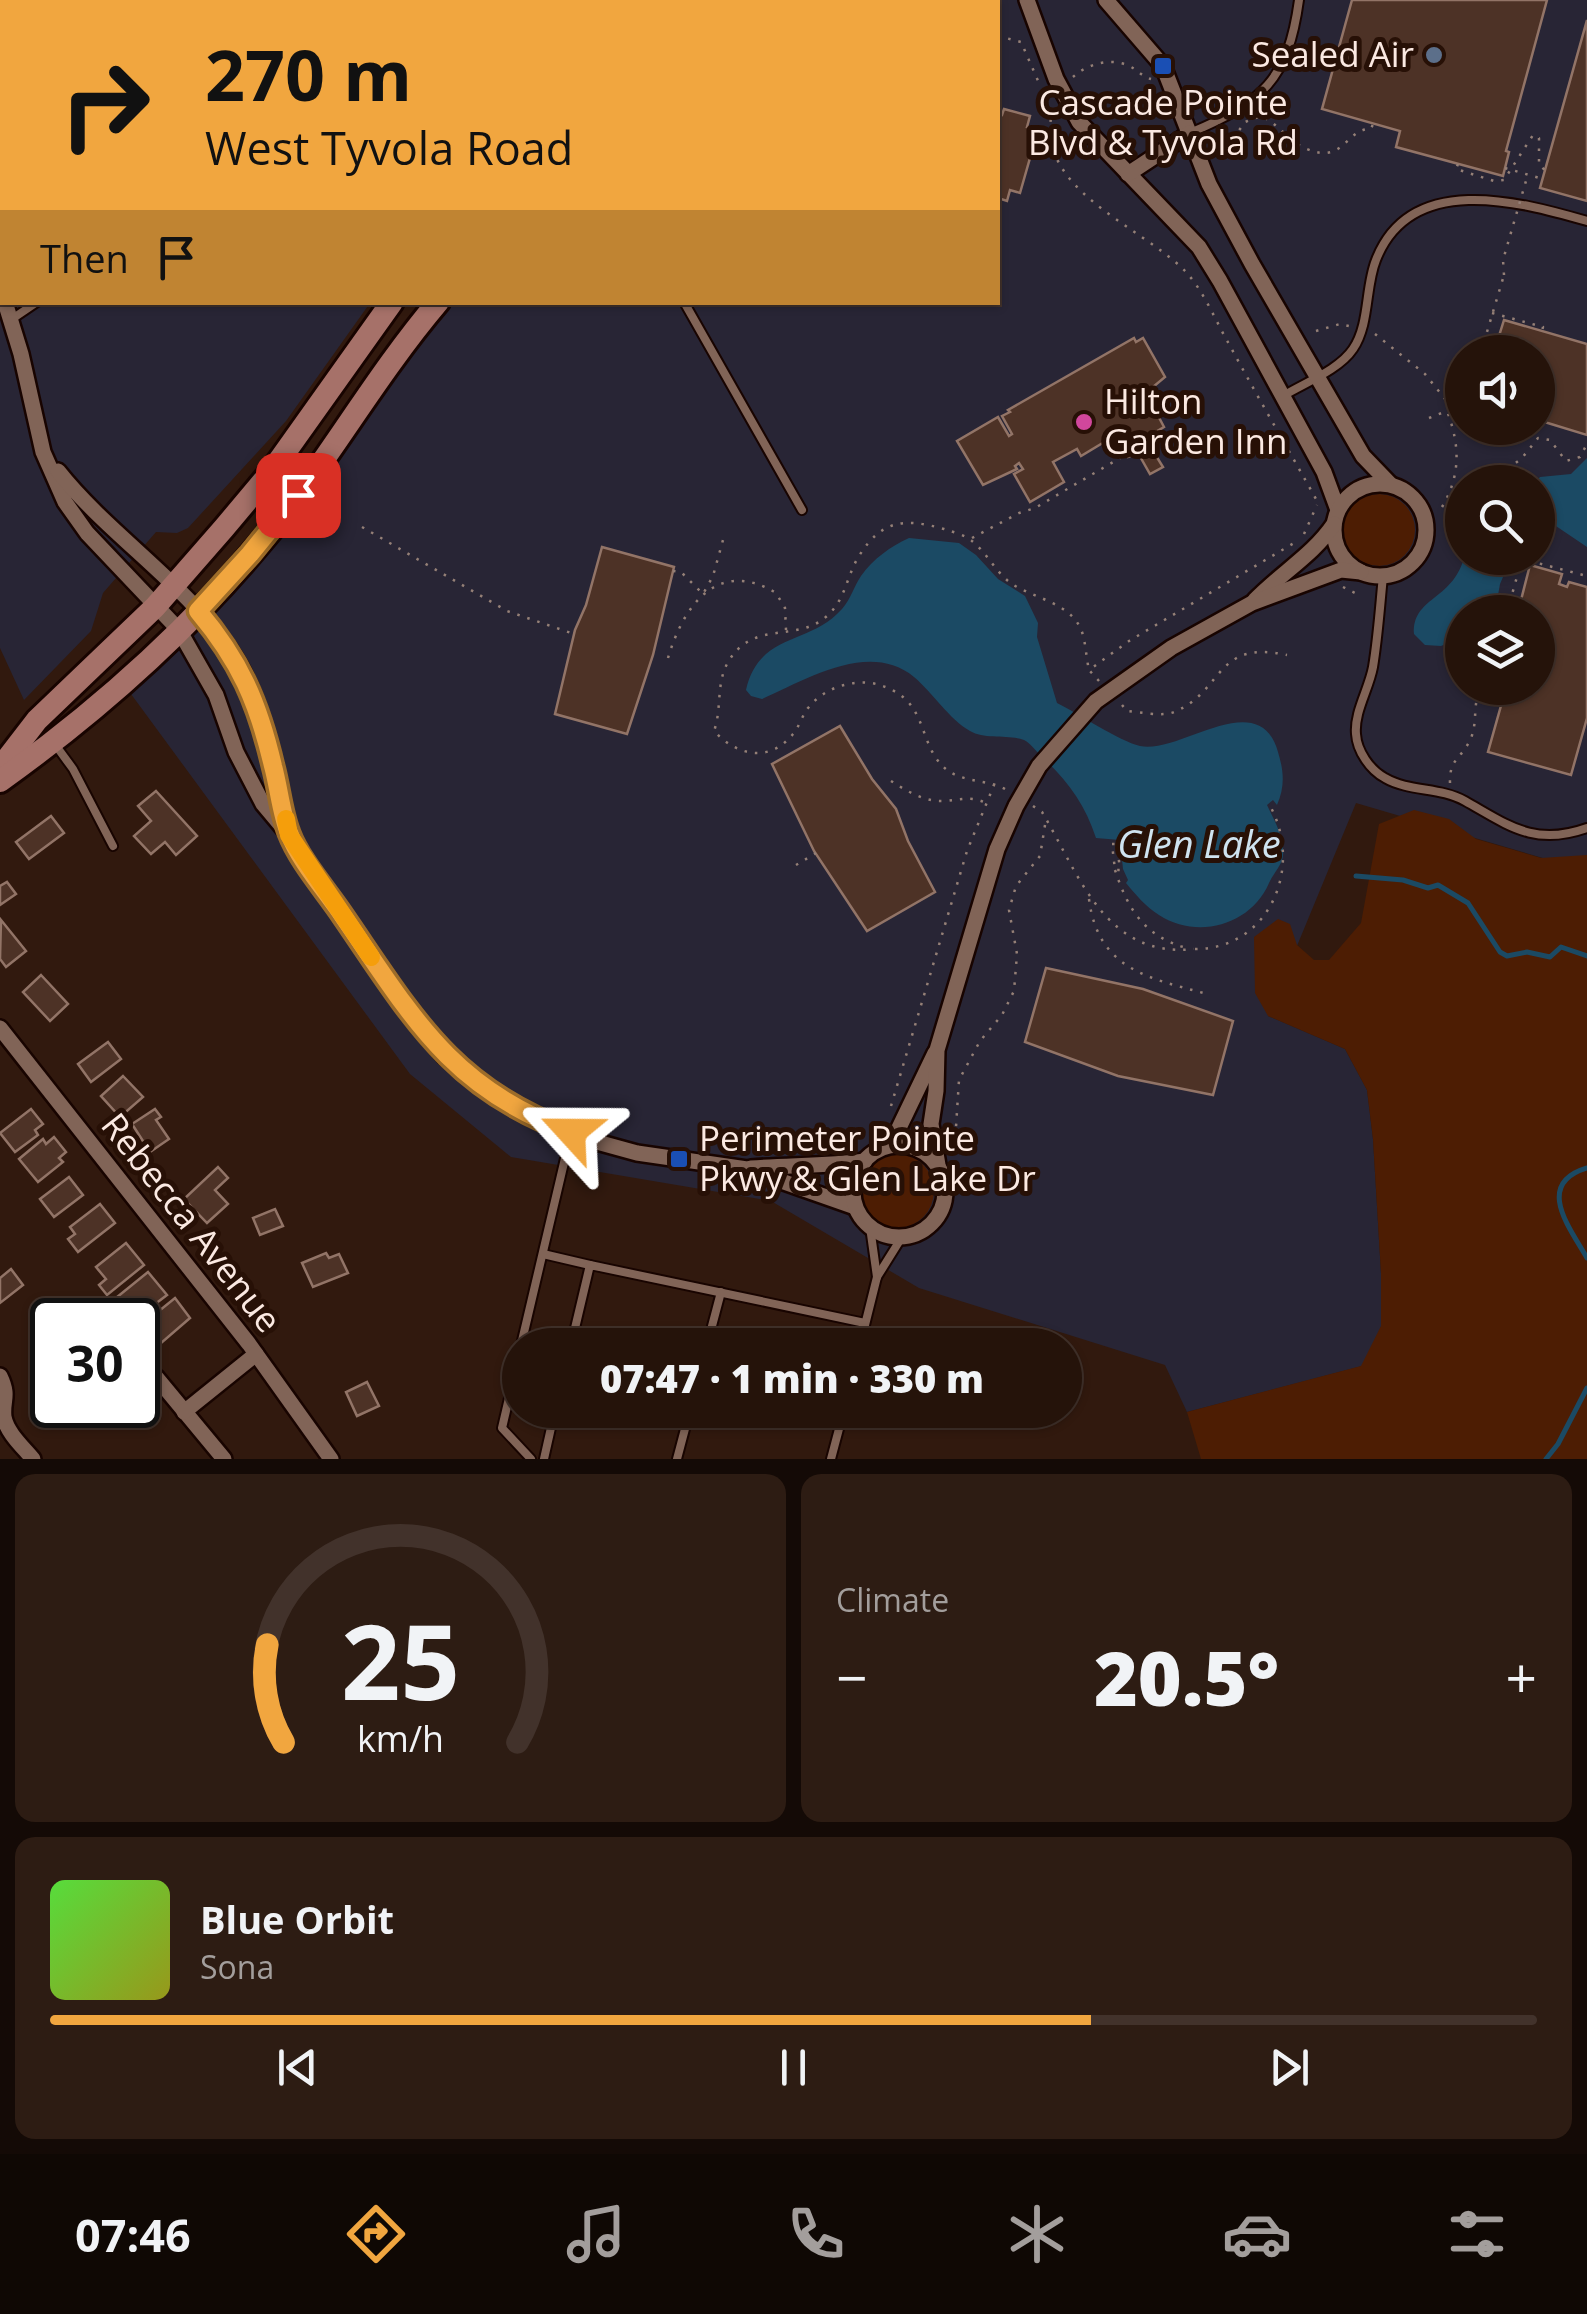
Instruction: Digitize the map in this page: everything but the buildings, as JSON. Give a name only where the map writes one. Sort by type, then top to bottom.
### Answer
[{"type":"main road","points":[[0,768],[37,720],[173,587],[270,472],[390,305]]},
{"type":"main road","points":[[0,782],[111,695],[198,611],[298,495],[436,305]]},
{"type":"street","points":[[1027,0],[1063,92],[1080,122],[1198,247],[1324,472],[1340,552],[1361,572]]},
{"type":"street","points":[[1106,0],[1151,49],[1170,85],[1209,184],[1364,456],[1390,484]]},
{"type":"street","points":[[1128,174],[1190,133]]},
{"type":"street","points":[[7,305],[43,452],[65,502],[154,607],[179,630],[216,695],[251,784],[263,804],[289,835],[415,1022],[445,1056],[516,1108],[571,1132],[637,1153],[747,1169],[856,1207]]},
{"type":"street","points":[[43,452],[97,517],[198,611],[226,644],[250,686],[263,725],[289,835]]},
{"type":"street","points":[[883,1148],[896,1132],[937,1050],[992,863],[1021,796],[1050,752],[1096,700],[1171,648],[1252,603],[1341,570],[1384,576],[1403,570],[1424,547],[1427,531],[1417,501],[1390,484],[1358,489],[1306,558],[1282,572],[1252,603]]},
{"type":"street","name":"Rebecca Avenue","points":[[0,1028],[256,1354],[330,1459]]},
{"type":"street","points":[[864,1160],[854,1178],[856,1207],[870,1227],[886,1236],[902,1237],[932,1224],[941,1212],[945,1196],[944,1180],[931,1142],[937,1050]]},
{"type":"street","points":[[747,1169],[792,1164],[820,1167],[864,1160],[897,1144],[912,1146],[938,1165]]},
{"type":"street","points":[[184,1412],[256,1354]]},
{"type":"street","points":[[0,1376],[7,1401],[2,1414],[9,1430],[33,1459]]},
{"type":"street","points":[[160,1382],[224,1459]]},
{"type":"lane","points":[[1190,133],[1232,113],[1270,84],[1288,54],[1299,0]]},
{"type":"lane","points":[[1282,396],[1349,355],[1361,329],[1375,262],[1382,247],[1392,232],[1419,211],[1451,200],[1500,201],[1587,221]]},
{"type":"lane","points":[[12,319],[33,305]]},
{"type":"lane","points":[[686,305],[802,510]]},
{"type":"lane","points":[[1384,576],[1373,668],[1357,721],[1358,746],[1378,774],[1390,782],[1450,795],[1510,828],[1558,834],[1587,828]]},
{"type":"lane","points":[[54,743],[73,769],[113,846]]},
{"type":"lane","points":[[525,1328],[571,1132]]},
{"type":"lane","points":[[870,1227],[877,1277]]},
{"type":"lane","points":[[865,1328],[877,1277],[902,1237]]},
{"type":"lane","points":[[542,1254],[866,1323]]},
{"type":"lane","points":[[575,1328],[590,1265]]},
{"type":"lane","points":[[711,1328],[721,1292]]},
{"type":"lane","points":[[502,1428],[531,1459]]},
{"type":"lane","points":[[544,1459],[552,1428]]},
{"type":"lane","points":[[677,1459],[685,1428]]},
{"type":"lane","points":[[831,1459],[839,1428]]},
{"type":"path","points":[[1000,37],[1021,42],[1052,112]]},
{"type":"path","points":[[1201,90],[1170,85],[1143,77],[1128,65],[1104,62],[1078,72],[1063,92],[1052,112],[1050,140],[1067,179],[1160,249],[1194,282],[1318,502]]},
{"type":"path","points":[[1226,147],[1245,122],[1262,116],[1298,144],[1318,153],[1338,150],[1373,124]]},
{"type":"path","points":[[1458,164],[1456,169],[1494,182],[1504,180],[1534,135],[1539,138],[1540,165],[1545,170]]},
{"type":"path","points":[[1505,168],[1543,178]]},
{"type":"path","points":[[1486,335],[1528,174]]},
{"type":"path","points":[[1492,313],[1543,327],[1542,331]]},
{"type":"path","points":[[1316,331],[1340,324],[1377,335],[1425,374],[1445,399]]},
{"type":"path","points":[[1429,418],[1445,411]]},
{"type":"path","points":[[1513,465],[1538,438],[1550,440],[1566,461],[1580,457],[1587,444]]},
{"type":"path","points":[[1442,507],[1458,456],[1457,445]]},
{"type":"path","points":[[970,540],[1035,508],[1120,458]]},
{"type":"path","points":[[1089,670],[1083,636],[1067,611],[1011,583],[970,540],[923,523],[895,523],[860,554],[846,591],[830,614],[821,621],[786,632],[752,638],[729,662],[721,683],[714,733],[732,747],[755,755],[776,748],[794,733],[808,708],[826,692],[850,683],[872,683],[909,700],[943,767],[971,781],[995,784],[1042,812],[1088,898],[1100,936],[1128,969],[1206,994]]},
{"type":"path","points":[[362,527],[506,611],[574,634]]},
{"type":"path","points":[[668,658],[684,615],[713,576],[723,540]]},
{"type":"path","points":[[1555,568],[1587,576]]},
{"type":"path","points":[[674,572],[680,572],[703,594]]},
{"type":"path","points":[[703,594],[728,582],[744,581],[768,588],[782,599],[786,632]]},
{"type":"path","points":[[1450,795],[1450,766],[1472,734],[1476,705]]},
{"type":"path","points":[[891,781],[924,798],[946,801],[968,797],[986,802]]},
{"type":"path","points":[[887,1117],[967,851],[995,784]]},
{"type":"path","points":[[1088,898],[1121,930],[1150,946],[1194,950],[1241,938],[1259,923],[1284,875],[1278,822],[1269,804]]},
{"type":"path","points":[[958,1147],[959,1080],[1014,990],[1017,954],[1009,910],[1016,886],[1040,856],[1046,818]]},
{"type":"path","points":[[1115,870],[1120,870],[1118,844],[1112,844],[1115,870],[1136,920],[1154,934],[1194,950]]},
{"type":"path","points":[[796,865],[816,853]]},
{"type":"shaded area","points":[[1000,0],[1587,0],[1587,871],[1356,803],[1268,1016],[1345,1049],[1367,1090],[1381,1273],[1381,1327],[1362,1366],[1187,1412],[1165,1365],[1082,1339],[1082,1328],[1047,1328],[919,1288],[771,1201],[511,1157],[410,1074],[131,694],[195,627],[447,305],[1000,305]]},
{"type":"shaded area","points":[[0,305],[369,305],[286,421],[188,528],[177,533],[156,532],[103,593],[91,631],[24,700],[0,648]]},
{"type":"shaded area","points":[[1379,494],[1405,504],[1415,530],[1405,556],[1379,566],[1353,556],[1343,530],[1353,504]]},
{"type":"shaded area","points":[[1414,810],[1449,819],[1476,839],[1541,858],[1587,855],[1587,1459],[1201,1459],[1187,1412],[1361,1366],[1381,1326],[1381,1273],[1367,1090],[1345,1049],[1268,1016],[1255,993],[1254,937],[1278,919],[1290,924],[1297,945],[1314,960],[1329,960],[1361,923],[1379,824]]},
{"type":"shaded area","points":[[897,1154],[923,1165],[934,1191],[923,1217],[897,1228],[871,1217],[860,1191],[871,1165]]},
{"type":"water","points":[[1587,458],[1587,547],[1555,525],[1555,476],[1571,474]]},
{"type":"water","name":"Glen Lake","points":[[909,538],[959,543],[998,579],[1025,596],[1038,623],[1037,637],[1057,703],[1110,733],[1140,746],[1156,746],[1236,723],[1254,724],[1268,733],[1282,766],[1277,805],[1273,800],[1267,805],[1281,836],[1283,856],[1250,909],[1237,918],[1206,927],[1174,923],[1154,912],[1126,883],[1120,840],[1096,838],[1074,793],[1031,745],[1018,738],[970,731],[914,677],[896,667],[877,662],[838,667],[762,699],[751,696],[746,690],[762,658],[829,621],[845,605],[871,564]]},
{"type":"water","points":[[1456,575],[1504,575],[1498,595],[1445,595],[1445,644],[1425,645],[1414,634],[1415,622],[1426,605]]},
{"type":"waterway","points":[[1356,876],[1403,880],[1428,888],[1438,885],[1468,903],[1500,952],[1507,956],[1527,952],[1550,957],[1561,947],[1587,956]]},
{"type":"waterway","points":[[1587,1168],[1571,1175],[1559,1196],[1566,1221],[1587,1258]]},
{"type":"waterway","points":[[1546,1459],[1587,1388]]},
{"type":"slow traffic","points":[[286,819],[289,835],[371,957]]},
{"type":"place","name":"Sealed Air","points":[[1434,55]]},
{"type":"place","name":"Cascade Pointe Blvd & Tyvola Rd","points":[[1163,66]]},
{"type":"place","name":"Hilton Garden Inn","points":[[1084,422]]},
{"type":"place","name":"Perimeter Pointe Pkwy & Glen Lake Dr","points":[[679,1159]]},
{"type":"route","points":[[298,495],[198,611],[226,644],[250,686],[289,835],[415,1022],[445,1056],[516,1108],[571,1132]]}]
